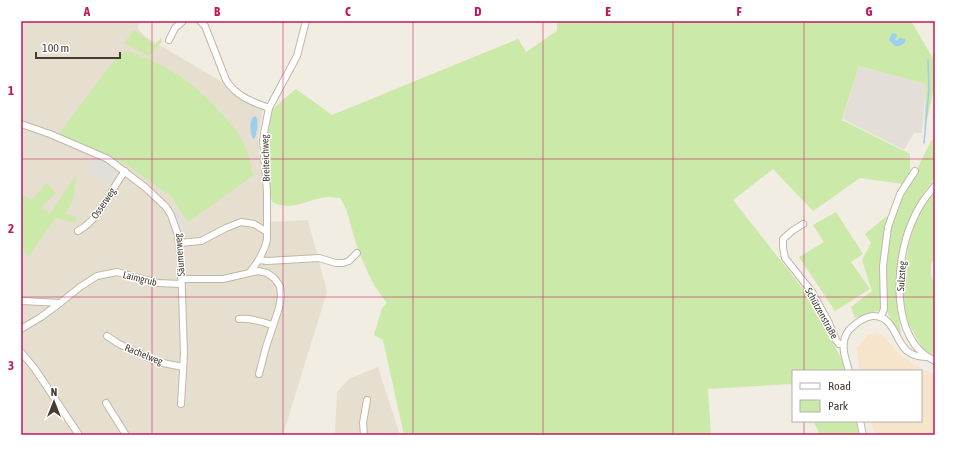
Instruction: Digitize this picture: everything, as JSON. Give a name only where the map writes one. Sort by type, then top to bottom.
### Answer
[{"type":"street","points":[[169,40],[175,28],[183,21]]},
{"type":"street","points":[[200,21],[205,26],[226,80],[230,86],[242,97],[269,108]]},
{"type":"street","name":"Breiteichweg","points":[[260,260],[265,249],[267,232],[266,174],[263,141],[269,108],[297,56],[306,21]]},
{"type":"street","name":"Säumerweg","points":[[21,124],[50,134],[108,159],[146,188],[166,207],[174,222],[180,243],[184,324],[181,404]]},
{"type":"street","name":"Osserweg","points":[[78,231],[86,227],[93,219],[125,171]]},
{"type":"street","name":"Sulzsteg","points":[[880,316],[884,309],[884,266],[888,228],[900,194],[915,171]]},
{"type":"street","name":"Sulzsteg","points":[[935,186],[919,207],[911,224],[903,253],[899,286],[901,310],[908,333],[917,349],[927,357],[935,360]]},
{"type":"street","points":[[180,243],[201,241],[226,228],[242,222],[254,224],[267,232]]},
{"type":"street","name":"Schützenstraße","points":[[804,224],[792,230],[783,239],[785,258],[812,292],[829,323],[836,340],[839,344],[843,344]]},
{"type":"street","points":[[250,272],[260,260],[267,261],[319,258],[336,263],[343,263],[349,261],[357,253]]},
{"type":"street","points":[[250,272],[258,271],[267,273],[274,278],[280,286],[281,296],[280,308],[272,325],[260,374]]},
{"type":"street","name":"Laimgrub","points":[[21,328],[30,324],[90,280],[107,273],[117,272],[158,283],[223,279],[250,272]]},
{"type":"street","points":[[22,301],[60,303]]},
{"type":"street","name":"Schützenstraße","points":[[849,370],[843,353],[843,344],[847,333],[861,320],[870,316],[880,316]]},
{"type":"street","points":[[880,316],[887,320],[907,351],[918,357],[927,357]]},
{"type":"street","points":[[239,319],[260,321],[272,325]]},
{"type":"street","name":"Rachelweg","points":[[107,336],[119,344],[158,362],[183,367]]},
{"type":"street","points":[[21,352],[35,369],[79,435]]},
{"type":"street","points":[[364,435],[363,423],[367,400]]},
{"type":"street","points":[[106,404],[126,435]]},
{"type":"street","points":[[860,422],[863,435]]},
{"type":"shaded area","points":[[21,21],[141,21],[137,28],[146,37],[217,79],[263,109],[258,137],[264,190],[270,206],[270,222],[308,220],[327,292],[283,435],[21,435]]},
{"type":"shaded area","points":[[859,66],[926,84],[922,133],[914,133],[904,150],[843,119]]},
{"type":"shaded area","points":[[95,157],[116,168],[115,180],[112,186],[87,169]]},
{"type":"shaded area","points":[[178,210],[186,225],[180,227],[174,214]]},
{"type":"shaded area","points":[[877,333],[885,338],[900,355],[923,370],[935,374],[935,435],[875,435],[871,422],[922,422],[922,370],[860,370],[857,348],[868,335]]},
{"type":"shaded area","points":[[378,367],[400,435],[336,435],[337,392],[349,379]]},
{"type":"green space","points":[[557,21],[911,21],[934,60],[935,84],[924,132],[926,84],[859,66],[842,120],[910,154],[910,171],[903,184],[860,178],[813,211],[773,169],[733,200],[807,294],[842,360],[844,370],[792,370],[792,386],[791,384],[708,389],[711,435],[404,435],[383,340],[374,335],[382,308],[387,303],[376,288],[362,260],[347,211],[340,198],[320,198],[287,206],[272,202],[266,157],[266,134],[271,113],[296,89],[332,115],[518,39],[526,52],[557,31]]},
{"type":"green space","points":[[134,30],[154,45],[161,38],[162,41],[149,57],[124,43]]},
{"type":"green space","points":[[125,51],[153,61],[166,68],[178,75],[201,93],[212,103],[237,132],[247,152],[253,176],[188,222],[172,197],[124,163],[57,136],[113,62]]},
{"type":"green space","points":[[935,138],[935,179],[924,192],[908,221],[901,242],[897,268],[896,296],[901,334],[895,327],[885,308],[855,318],[851,307],[872,291],[862,260],[871,243],[865,234],[883,219],[896,211],[931,141]]},
{"type":"green space","points":[[77,174],[73,199],[66,213],[77,218],[75,223],[56,218],[28,257],[21,245],[21,194],[32,200],[46,183],[56,193],[41,207],[50,214]]},
{"type":"green space","points":[[935,192],[935,253],[931,266],[931,276],[935,284],[935,357],[922,347],[908,323],[902,289],[912,231],[918,214]]},
{"type":"green space","points":[[836,212],[863,254],[851,262],[870,289],[835,311],[799,257],[824,242],[813,225]]},
{"type":"green space","points":[[814,422],[856,422],[860,435],[819,435]]},
{"type":"water","points":[[892,33],[896,34],[897,36],[895,39],[896,41],[900,38],[905,39],[905,43],[895,46],[889,40]]},
{"type":"water","points":[[256,116],[257,127],[255,138],[253,139],[250,125],[253,117]]},
{"type":"waterway","points":[[924,143],[929,89],[928,60]]}]
